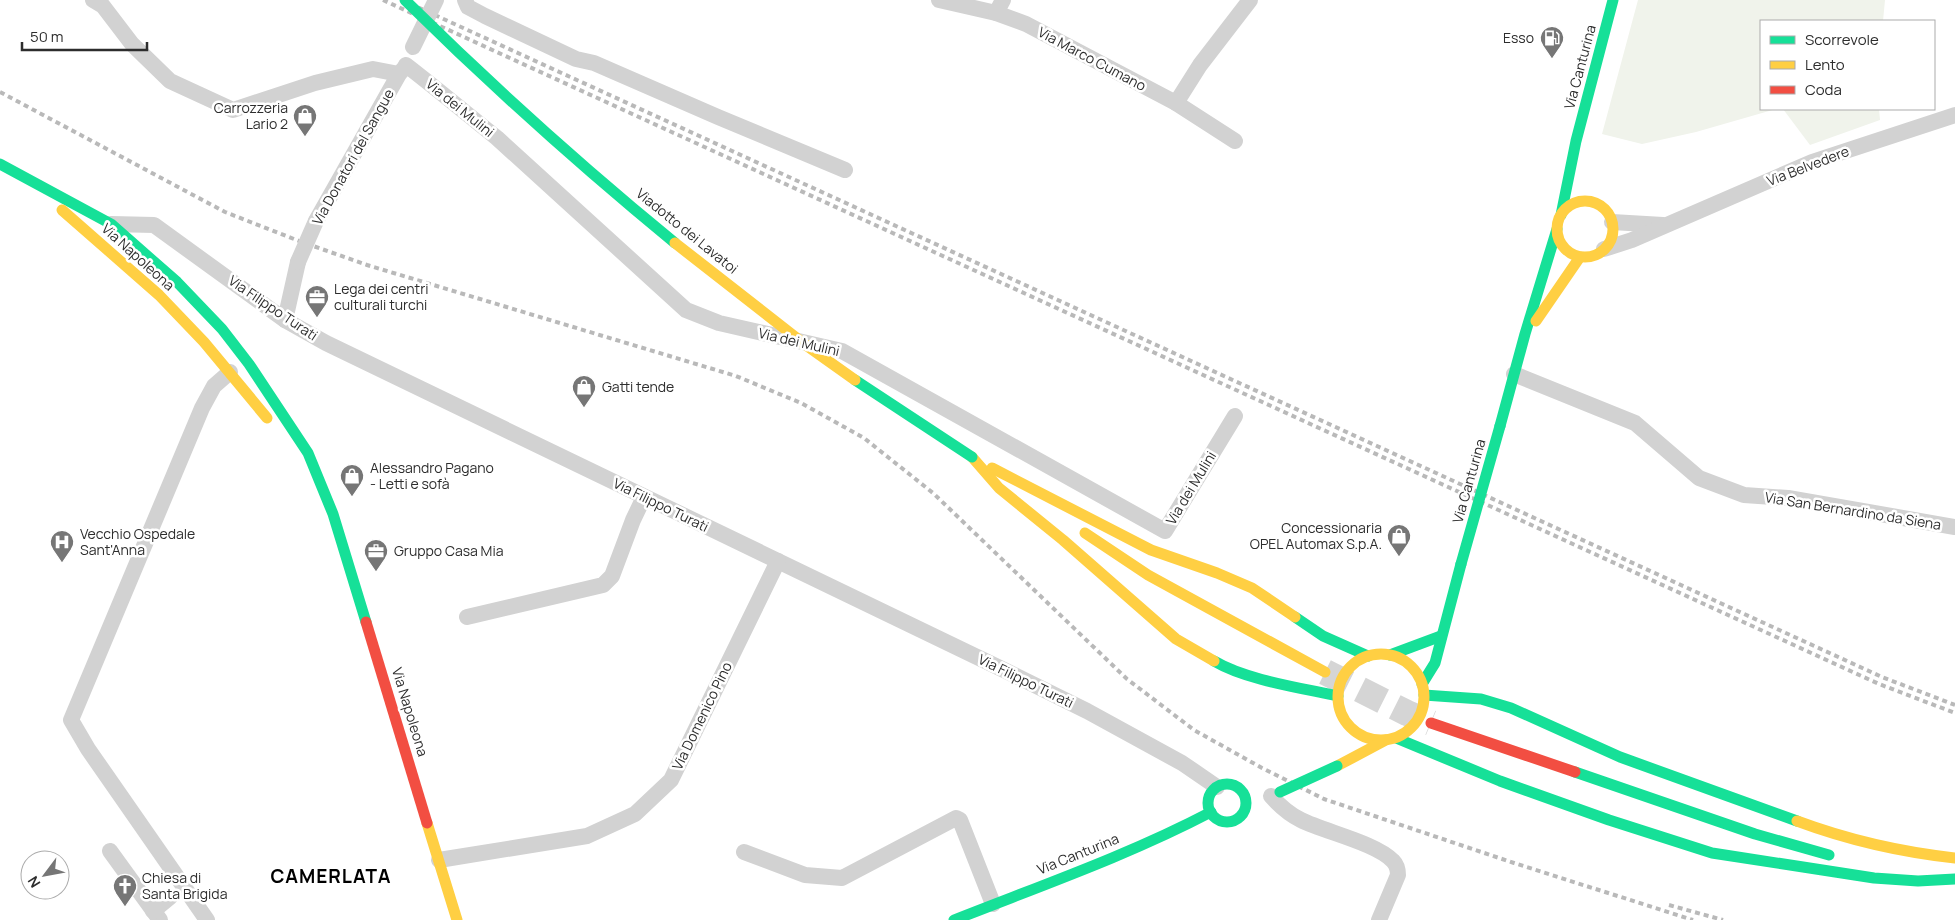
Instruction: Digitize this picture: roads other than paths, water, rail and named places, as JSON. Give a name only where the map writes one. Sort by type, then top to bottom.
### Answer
[{"type":"main road","name":"Viadotto dei Lavatoi","points":[[405,0],[449,45],[662,232],[804,344],[887,402],[972,457]]},
{"type":"main road","name":"Via Canturina","points":[[1561,215],[1576,141],[1613,0]]},
{"type":"main road","name":"Via Canturina","points":[[1576,141],[1582,175]]},
{"type":"main road","name":"Via Napoleona","points":[[0,164],[17,172],[86,221],[111,224],[177,282],[222,328],[308,453],[333,514],[457,920]]},
{"type":"main road","name":"Via Napoleona","points":[[17,172],[159,294],[204,342],[277,430]]},
{"type":"main road","points":[[1586,197],[1600,205],[1607,212],[1612,222],[1610,241],[1604,249],[1588,257],[1580,257],[1568,251],[1560,243],[1557,229],[1561,215],[1568,206],[1586,197]]},
{"type":"main road","name":"Via Canturina","points":[[1423,690],[1435,663],[1525,334],[1557,229]]},
{"type":"main road","name":"Via Canturina","points":[[1525,334],[1580,257]]},
{"type":"main road","name":"Via Napoleona","points":[[230,372],[268,393]]},
{"type":"main road","points":[[972,457],[1060,516]]},
{"type":"main road","points":[[972,457],[1151,550],[1217,573],[1252,588],[1323,636],[1368,656]]},
{"type":"main road","points":[[972,457],[999,488],[1063,540],[1176,639],[1225,668],[1277,684],[1338,696]]},
{"type":"main road","name":"Via Napoleona","points":[[302,468],[333,514]]},
{"type":"main road","points":[[1076,527],[1148,575],[1325,672]]},
{"type":"main road","points":[[1441,636],[1390,655],[1368,656],[1356,662],[1347,671],[1340,683],[1338,696],[1340,710],[1346,722],[1354,731],[1364,737],[1375,740],[1391,739],[1617,823],[1712,853],[1874,878],[1955,870]]},
{"type":"main road","points":[[1263,798],[1244,793],[1236,786],[1226,784],[1217,787],[1210,795],[1209,800],[1211,812],[1221,821],[1231,821],[1240,817],[1263,798],[1337,766],[1371,747],[1408,731],[1418,721],[1423,708],[1423,690],[1411,666],[1401,659],[1390,655]]},
{"type":"main road","points":[[1423,690],[1481,699],[1511,708],[1620,757],[1829,833],[1919,854],[1955,858]]},
{"type":"main road","points":[[1337,766],[1345,746],[1346,722]]},
{"type":"main road","points":[[1431,722],[1755,834],[1819,853],[1844,858]]},
{"type":"main road","name":"Via Canturina","points":[[954,920],[1116,856],[1176,830],[1211,812]]},
{"type":"main road","points":[[1918,875],[1955,879]]},
{"type":"street","points":[[93,0],[103,6],[132,44],[170,81],[232,110],[315,84],[373,69],[403,70]]},
{"type":"street","name":"Via Donatori del Sangue","points":[[285,320],[298,262],[316,221],[403,70],[436,0]]},
{"type":"street","points":[[465,0],[468,6],[485,16],[576,59],[594,62],[727,121],[845,170]]},
{"type":"street","name":"Via Marco Cumano","points":[[939,0],[1000,7],[1026,24],[1176,103],[1235,141]]},
{"type":"street","points":[[1176,103],[1200,65],[1250,0]]},
{"type":"street","name":"Via dei Mulini","points":[[403,70],[444,94],[464,113],[497,138],[686,310],[719,323],[842,351],[1165,531],[1235,416]]},
{"type":"street","name":"Via Belvedere","points":[[1604,249],[1632,240],[1812,162],[1955,115]]},
{"type":"street","name":"Via Belvedere","points":[[1612,222],[1665,225]]},
{"type":"street","name":"Via Filippo Turati","points":[[111,224],[154,225],[285,320],[326,344],[1087,711],[1182,764],[1217,787]]},
{"type":"street","points":[[208,920],[88,749],[71,720],[202,408],[214,386],[230,372]]},
{"type":"street","name":"Via San Bernardino da Siena","points":[[1514,374],[1635,423],[1699,478],[1744,495],[1788,498],[1955,526]]},
{"type":"street","points":[[467,617],[603,585],[612,576],[633,520],[644,497]]},
{"type":"street","name":"Via Domenico Pino","points":[[439,860],[587,836],[635,814],[671,780],[778,561]]},
{"type":"street","points":[[1263,798],[1312,824],[1360,843],[1394,862],[1398,868],[1398,875],[1379,920]]},
{"type":"street","points":[[744,852],[805,875],[842,878],[956,818],[960,820],[993,904]]},
{"type":"street","points":[[110,851],[156,915],[170,898]]},
{"type":"tunnel","points":[[1325,672],[1431,723]]},
{"type":"railway","points":[[383,0],[1879,684],[1955,713]]},
{"type":"railway","points":[[402,0],[1882,677],[1955,705]]},
{"type":"railway","points":[[0,92],[225,212],[299,241],[367,265],[736,376],[801,403],[864,438],[933,493],[1127,679],[1194,730],[1262,768],[1324,799],[1514,863],[1693,920]]},
{"type":"railway","points":[[1669,905],[1723,920]]},
{"type":"place","name":"Esso","points":[[1552,59]]},
{"type":"place","name":"Carrozzeria Lario 2","points":[[305,137]]},
{"type":"place","name":"Lega dei centri culturali turchi","points":[[317,318]]},
{"type":"place","name":"Gatti tende","points":[[584,408]]},
{"type":"place","name":"Alessandro Pagano - Letti e sofà","points":[[352,497]]},
{"type":"place","name":"Concessionaria OPEL Automax S.p.A.","points":[[1399,557]]},
{"type":"place","name":"Vecchio Ospedale Sant'Anna","points":[[62,563]]},
{"type":"place","name":"Gruppo Casa Mia","points":[[376,572]]},
{"type":"place","name":"Chiesa di Santa Brigida","points":[[125,907]]},
{"type":"district","name":"CAMERLATA","points":[[331,876]]}]
